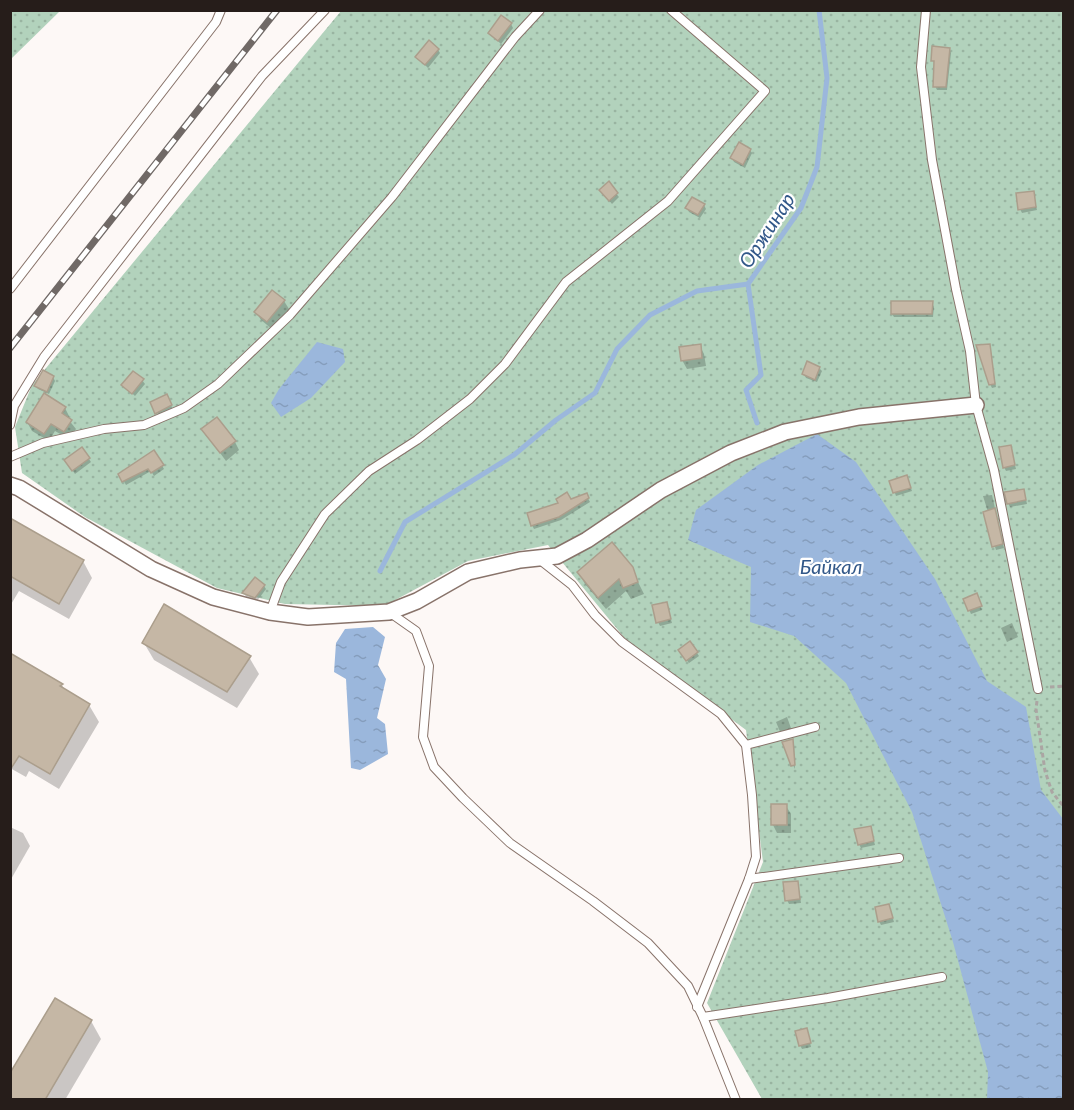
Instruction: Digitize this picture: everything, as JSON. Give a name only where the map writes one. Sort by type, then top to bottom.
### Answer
[{"type":"street","points":[[10,485],[19,488],[151,569],[213,597],[270,612],[308,617],[389,612],[417,601],[468,572],[520,560],[557,556],[587,540],[661,490],[731,453],[785,432],[859,417],[976,405]]},
{"type":"lane","points":[[10,290],[216,22],[221,10]]},
{"type":"lane","points":[[10,424],[14,406],[44,357],[262,76],[325,10]]},
{"type":"lane","points":[[10,457],[43,443],[104,429],[144,425],[184,408],[218,384],[290,315],[376,215],[515,37],[540,10]]},
{"type":"lane","points":[[270,612],[281,582],[325,514],[369,471],[417,440],[470,399],[504,364],[566,282],[668,201],[765,91],[672,10]]},
{"type":"lane","points":[[926,10],[921,67],[932,160],[956,290],[970,351],[976,405],[994,470],[1038,689]]},
{"type":"lane","points":[[538,558],[572,585],[595,615],[622,642],[721,714],[746,745],[756,857],[697,1007]]},
{"type":"lane","points":[[389,612],[416,631],[429,666],[423,737],[434,767],[510,843],[648,943],[687,986],[703,1017],[736,1100]]},
{"type":"lane","points":[[746,745],[815,727]]},
{"type":"lane","points":[[749,879],[899,858]]},
{"type":"lane","points":[[703,1017],[828,998],[942,977]]},
{"type":"path","points":[[1038,689],[1036,710],[1045,771],[1052,792],[1064,807]]},
{"type":"green space","points":[[11,10],[60,10],[60,11],[11,59]]},
{"type":"green space","points":[[341,11],[1063,11],[1063,1099],[762,1099],[707,1003],[763,862],[746,730],[627,641],[548,545],[468,561],[384,606],[285,604],[217,588],[85,517],[22,473],[15,427],[32,385]]},
{"type":"water","points":[[317,342],[343,349],[345,362],[311,398],[281,417],[271,403],[279,389]]},
{"type":"water","name":"Байкал","points":[[817,434],[856,462],[935,579],[987,681],[1026,707],[1041,790],[1063,819],[1063,1099],[987,1099],[988,1072],[953,942],[912,812],[846,683],[794,636],[750,622],[751,567],[688,540],[696,510],[758,465]]},
{"type":"water","points":[[373,627],[385,637],[378,665],[386,679],[377,718],[385,724],[388,754],[360,770],[351,768],[346,679],[334,672],[336,643],[345,629]]},
{"type":"building","points":[[501,15],[512,23],[498,41],[488,33]]},
{"type":"building","points":[[429,40],[439,49],[425,65],[415,57]]},
{"type":"building","points":[[932,46],[950,48],[946,87],[933,87]]},
{"type":"building","points":[[739,142],[751,149],[743,165],[730,158]]},
{"type":"building","points":[[609,181],[618,193],[609,201],[599,190]]},
{"type":"building","points":[[1034,191],[1036,207],[1018,210],[1016,193]]},
{"type":"building","points":[[692,197],[705,204],[698,215],[685,208]]},
{"type":"building","points":[[272,290],[285,300],[267,322],[254,312]]},
{"type":"building","points":[[891,301],[933,301],[932,314],[891,314]]},
{"type":"building","points":[[701,344],[702,358],[681,361],[679,347]]},
{"type":"building","points":[[990,344],[995,384],[989,385],[976,345]]},
{"type":"building","points":[[807,361],[820,367],[815,380],[802,374]]},
{"type":"building","points":[[43,370],[54,376],[47,392],[34,386]]},
{"type":"building","points":[[133,371],[144,379],[132,394],[121,385]]},
{"type":"building","points":[[44,393],[66,407],[62,413],[72,420],[64,432],[51,424],[44,434],[26,422]]},
{"type":"building","points":[[167,394],[172,405],[155,414],[150,402]]},
{"type":"building","points":[[217,417],[236,441],[220,453],[201,429]]},
{"type":"building","points":[[1011,445],[1015,465],[1003,468],[999,447]]},
{"type":"building","points":[[82,447],[90,458],[72,471],[64,460]]},
{"type":"building","points":[[154,450],[164,465],[151,473],[148,469],[122,482],[118,474]]},
{"type":"building","points":[[907,475],[911,488],[893,493],[889,481]]},
{"type":"building","points":[[1024,489],[1026,500],[1007,504],[1004,492]]},
{"type":"building","points":[[567,492],[571,499],[587,493],[589,498],[559,517],[531,526],[527,513],[558,503],[556,499]]},
{"type":"building","points":[[995,508],[1003,544],[992,547],[983,512]]},
{"type":"building","points":[[10,518],[84,560],[59,604],[10,576]]},
{"type":"building","points":[[612,542],[633,567],[638,582],[623,588],[619,579],[598,598],[577,572]]},
{"type":"building","points":[[255,577],[265,585],[255,598],[242,593]]},
{"type":"building","points":[[977,593],[982,606],[968,611],[963,599]]},
{"type":"building","points":[[667,602],[671,619],[656,623],[652,605]]},
{"type":"building","points":[[164,604],[251,656],[227,692],[142,643]]},
{"type":"building","points":[[690,641],[698,652],[686,661],[678,650]]},
{"type":"building","points":[[10,653],[63,684],[60,686],[90,704],[50,774],[19,756],[10,770]]},
{"type":"building","points":[[793,739],[795,765],[791,766],[782,742]]},
{"type":"building","points":[[771,804],[787,804],[787,825],[771,825]]},
{"type":"building","points":[[871,826],[874,841],[858,845],[854,829]]},
{"type":"building","points":[[798,881],[800,899],[785,901],[783,882]]},
{"type":"building","points":[[889,904],[893,918],[878,922],[875,907]]},
{"type":"building","points":[[55,998],[92,1020],[45,1100],[10,1100],[10,1073]]},
{"type":"building","points":[[807,1028],[811,1043],[799,1046],[795,1031]]},
{"type":"waterway","name":"Оржинар","points":[[757,423],[746,390],[761,375],[748,284],[801,208],[817,167],[827,78],[819,10]]},
{"type":"waterway","points":[[380,571],[405,522],[514,455],[556,420],[595,393],[617,349],[650,315],[697,291],[748,284]]},
{"type":"railway","points":[[10,348],[277,10]]}]
